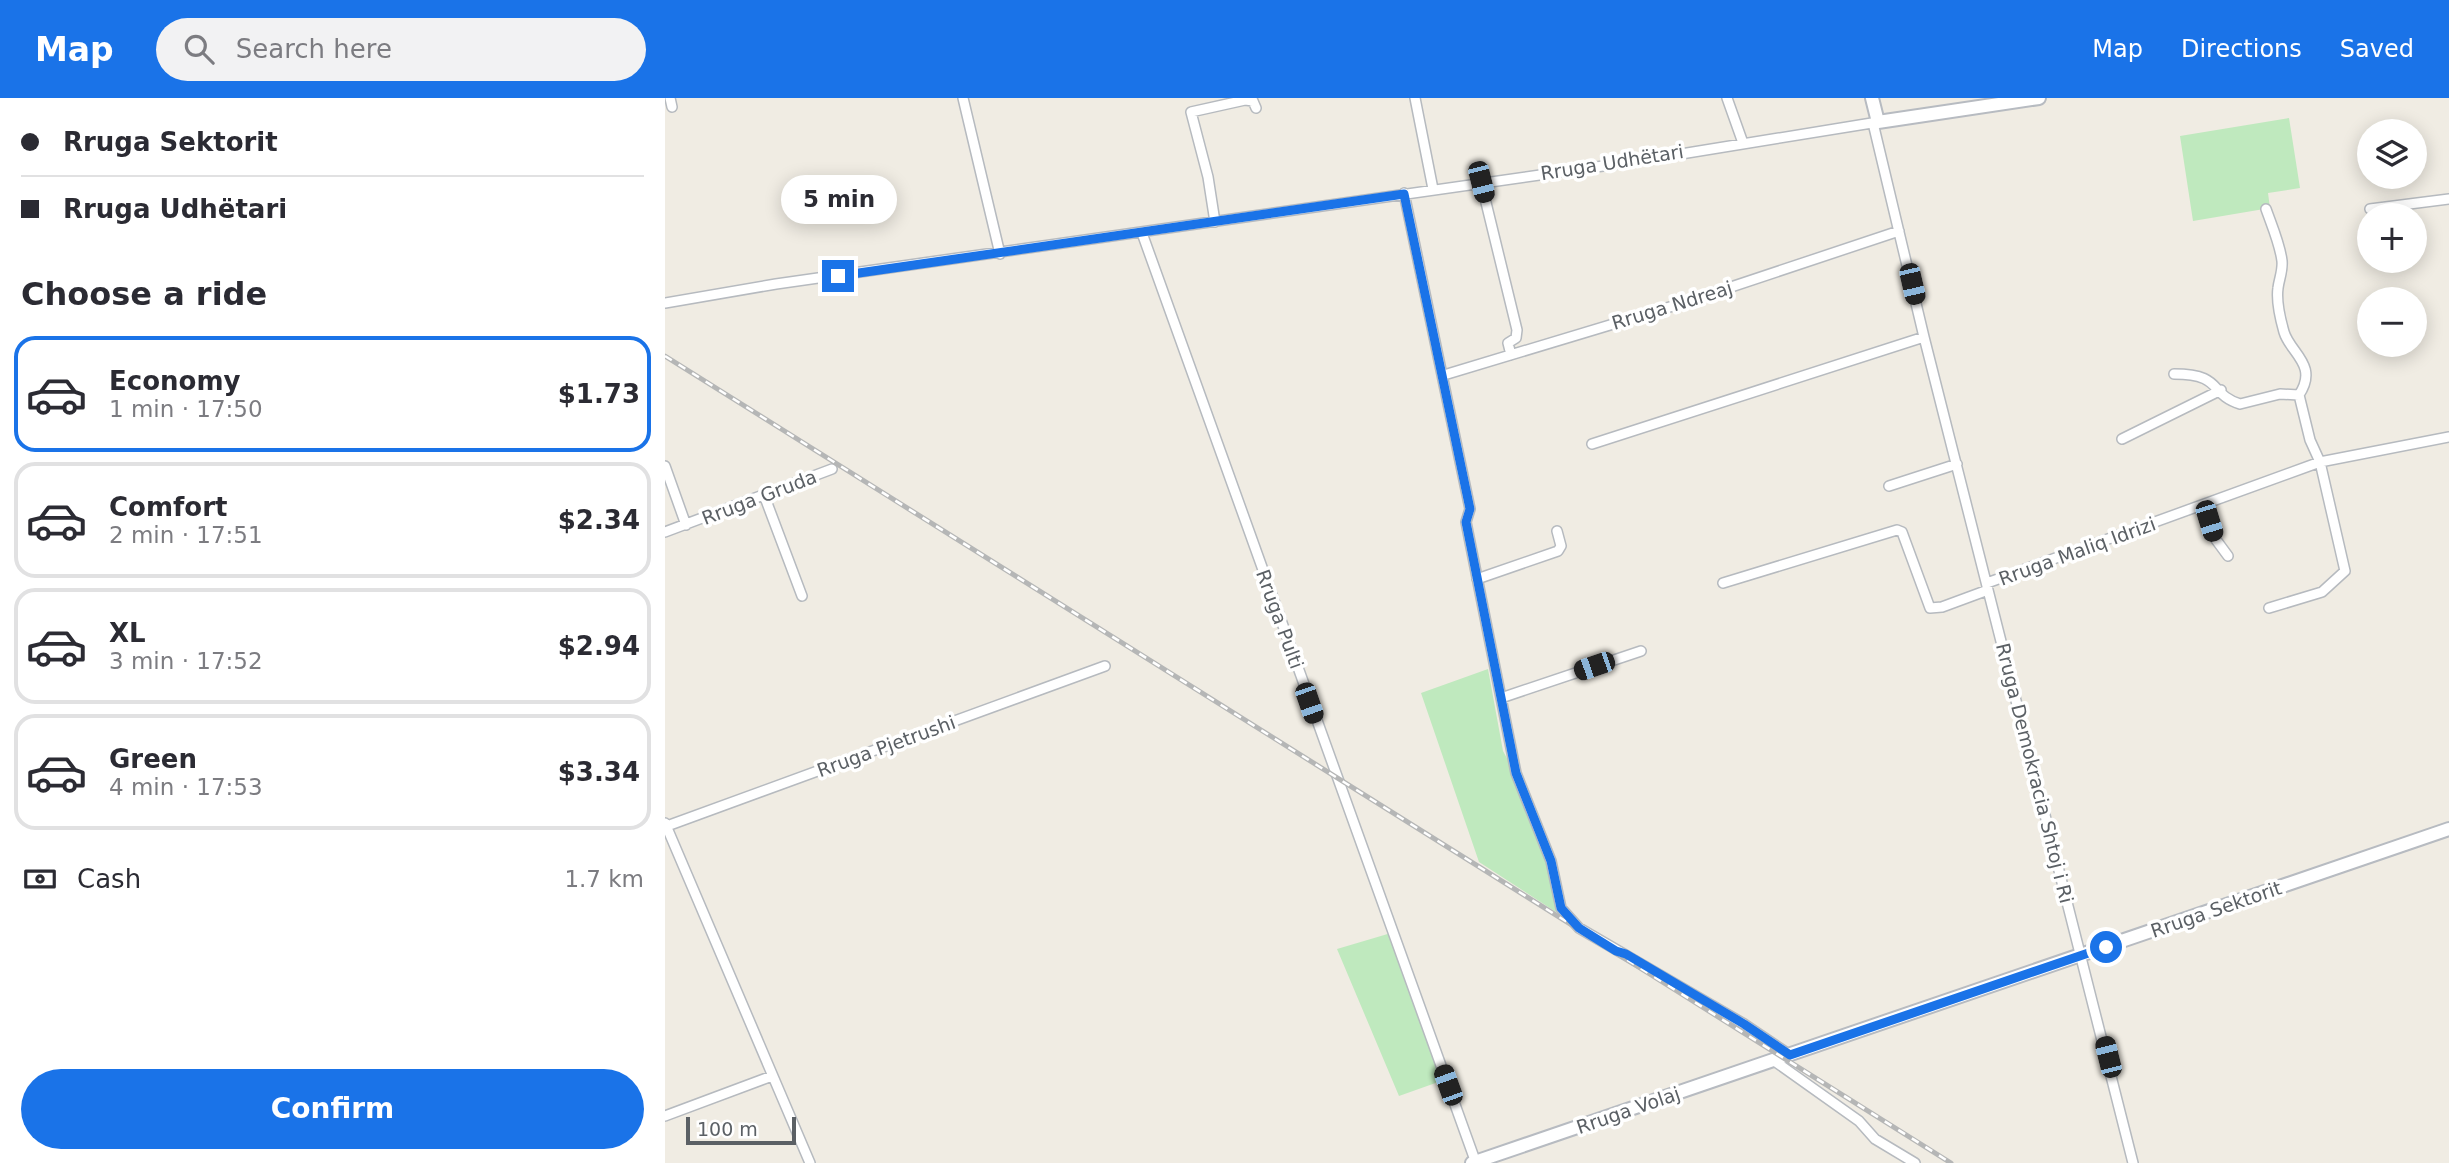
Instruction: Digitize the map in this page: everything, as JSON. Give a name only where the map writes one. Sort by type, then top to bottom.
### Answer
[{"type":"street","points":[[963,98],[1000,254]]},
{"type":"street","points":[[1415,98],[1433,189]]},
{"type":"street","points":[[1727,98],[1743,143]]},
{"type":"street","points":[[1872,98],[1876,122],[2039,98]]},
{"type":"street","points":[[1215,222],[1208,177],[1191,112],[1245,100],[1253,101],[1256,108]]},
{"type":"street","name":"Rruga Udhëtari","points":[[665,303],[776,284],[1638,161],[1876,122]]},
{"type":"street","name":"Rruga Demokracia Shtoj i Ri","points":[[1876,122],[1924,337],[2133,1163]]},
{"type":"street","points":[[1481,182],[1517,330],[1516,338],[1508,343],[1511,355]]},
{"type":"street","points":[[1404,194],[1470,509],[1466,522],[1516,773],[1551,861],[1561,908],[1579,928],[1744,1024],[1782,1058],[1789,1074],[1859,1121],[1875,1139],[1915,1163]]},
{"type":"street","points":[[2413,203],[2449,198]]},
{"type":"street","points":[[2266,209],[2282,263],[2278,297],[2284,332],[2299,353],[2304,370],[2305,386],[2299,395],[2310,440],[2320,462],[2344,571],[2322,592],[2269,608]]},
{"type":"street","name":"Rruga Ndreaj","points":[[1444,375],[1899,231]]},
{"type":"street","name":"Rruga Pulti","points":[[1142,233],[1475,1163]]},
{"type":"street","points":[[1592,444],[1924,337]]},
{"type":"street","points":[[2174,374],[2204,376],[2227,398],[2240,404],[2280,394],[2299,395]]},
{"type":"street","points":[[2122,439],[2221,390]]},
{"type":"street","name":"Rruga Maliq Idrizi","points":[[1987,587],[2320,462],[2449,438]]},
{"type":"street","points":[[1889,486],[1957,464]]},
{"type":"street","name":"Rruga Gruda","points":[[665,466],[686,525]]},
{"type":"street","name":"Rruga Gruda","points":[[665,532],[832,469]]},
{"type":"street","points":[[765,495],[802,596]]},
{"type":"street","points":[[2204,505],[2214,537],[2228,556]]},
{"type":"street","points":[[1723,583],[1897,530],[1902,532],[1906,541],[1930,608],[1942,607],[1987,587]]},
{"type":"street","points":[[1477,579],[1558,551],[1561,546],[1557,531]]},
{"type":"street","points":[[1501,698],[1641,650]]},
{"type":"street","name":"Rruga Pjetrushi","points":[[810,1163],[666,824],[1105,666]]},
{"type":"street","name":"Rruga Sektorit","points":[[1782,1058],[2449,829]]},
{"type":"street","name":"Rruga Volaj","points":[[1475,1163],[1782,1058]]},
{"type":"street","points":[[665,1116],[772,1076]]},
{"type":"green space","points":[[2289,118],[2300,188],[2268,193],[2270,208],[2193,221],[2180,136]]},
{"type":"green space","points":[[1488,669],[1503,751],[1517,777],[1545,858],[1559,914],[1479,862],[1421,693]]},
{"type":"green space","points":[[1391,933],[1444,1080],[1399,1096],[1337,949]]},
{"type":"railway","points":[[665,356],[1951,1163]]},
{"type":"route","points":[[838,276],[1404,194],[1454,425],[1470,509],[1466,522],[1516,773],[1529,800],[1551,861],[1557,898],[1571,920],[1616,951],[1626,954],[1744,1024],[1790,1055],[2106,947]]}]
